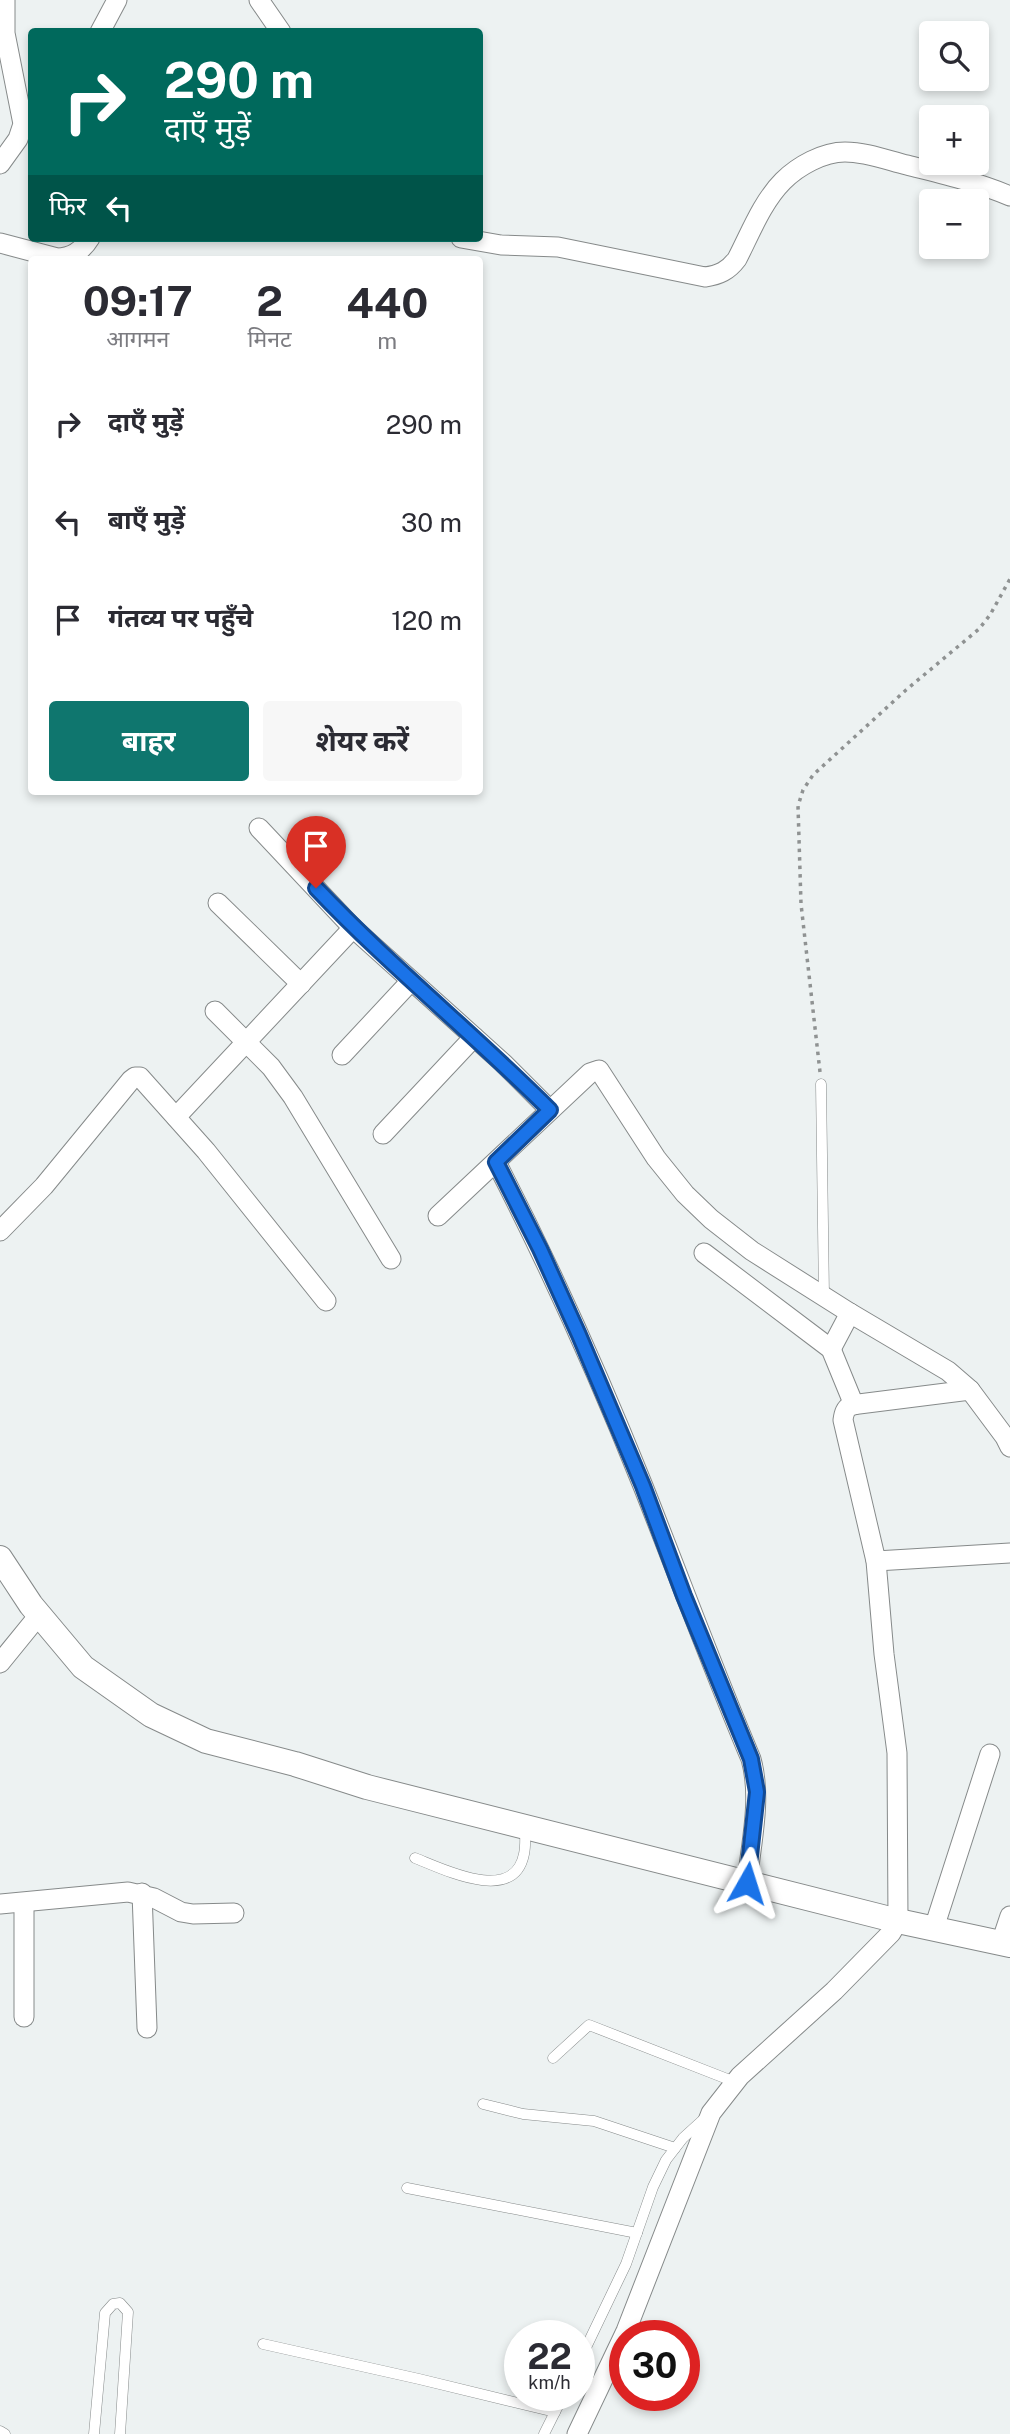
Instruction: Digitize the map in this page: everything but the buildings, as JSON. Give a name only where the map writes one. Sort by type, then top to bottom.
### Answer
[{"type":"street","points":[[0,164],[18,139],[23,124],[5,33],[5,0]]},
{"type":"street","points":[[102,28],[117,0]]},
{"type":"street","points":[[259,0],[278,28]]},
{"type":"street","points":[[483,242],[558,247],[705,277],[717,276],[737,260],[771,195],[784,180],[802,166],[823,156],[843,152],[865,154],[986,186],[1010,196]]},
{"type":"street","points":[[70,256],[87,242]]},
{"type":"street","points":[[0,243],[49,256]]},
{"type":"street","points":[[259,828],[353,928],[550,1110]]},
{"type":"street","points":[[218,904],[301,984]]},
{"type":"street","points":[[176,1117],[353,928]]},
{"type":"street","points":[[342,1055],[411,981]]},
{"type":"street","points":[[215,1011],[271,1067],[293,1097],[391,1259]]},
{"type":"street","points":[[383,1134],[474,1037]]},
{"type":"street","points":[[438,1216],[590,1073],[599,1070],[656,1158],[685,1194],[711,1219],[752,1251],[948,1371],[970,1390],[1010,1447]]},
{"type":"street","points":[[0,1231],[44,1186],[135,1077],[144,1081],[176,1117],[327,1301]]},
{"type":"street","points":[[496,1162],[562,1298],[643,1486],[684,1596],[751,1759],[757,1792],[747,1883]]},
{"type":"street","points":[[704,1253],[831,1349],[855,1405]]},
{"type":"street","points":[[831,1349],[850,1313]]},
{"type":"street","points":[[577,2434],[631,2319],[710,2113],[735,2082],[834,1991],[891,1933],[898,1921],[897,1753],[884,1654],[876,1561],[843,1420],[846,1409],[855,1405],[970,1390]]},
{"type":"street","points":[[876,1561],[1010,1553]]},
{"type":"street","points":[[0,1558],[39,1615],[83,1667],[151,1715],[205,1741],[295,1764],[367,1787],[898,1921],[1006,1944],[1010,1916]]},
{"type":"street","points":[[0,1663],[39,1615]]},
{"type":"street","points":[[934,1928],[990,1754]]},
{"type":"street","points":[[0,1904],[128,1892],[142,1893],[181,1912],[234,1913]]},
{"type":"street","points":[[142,1893],[147,2028]]},
{"type":"street","points":[[24,1903],[24,2017]]},
{"type":"lane","points":[[821,1084],[824,1297]]},
{"type":"lane","points":[[415,1858],[480,1881],[504,1878],[517,1870],[524,1855],[525,1826]]},
{"type":"lane","points":[[553,2058],[589,2025],[735,2082]]},
{"type":"lane","points":[[484,2104],[531,2116],[594,2122],[675,2148]]},
{"type":"lane","points":[[595,2330],[637,2233],[653,2187],[675,2148],[710,2113]]},
{"type":"lane","points":[[407,2188],[637,2233]]},
{"type":"lane","points":[[94,2434],[105,2313],[113,2304],[120,2303],[128,2312],[120,2434]]},
{"type":"lane","points":[[262,2344],[555,2412],[544,2434]]},
{"type":"lane","points":[[0,2431],[5,2434]]},
{"type":"path","points":[[821,1084],[801,904],[798,806],[803,790],[813,775],[906,690],[979,629],[1010,579]]},
{"type":"route","points":[[316,888],[353,928],[503,1063],[550,1110],[496,1162],[579,1335],[643,1486],[684,1596],[751,1759],[757,1792],[747,1883]]}]
